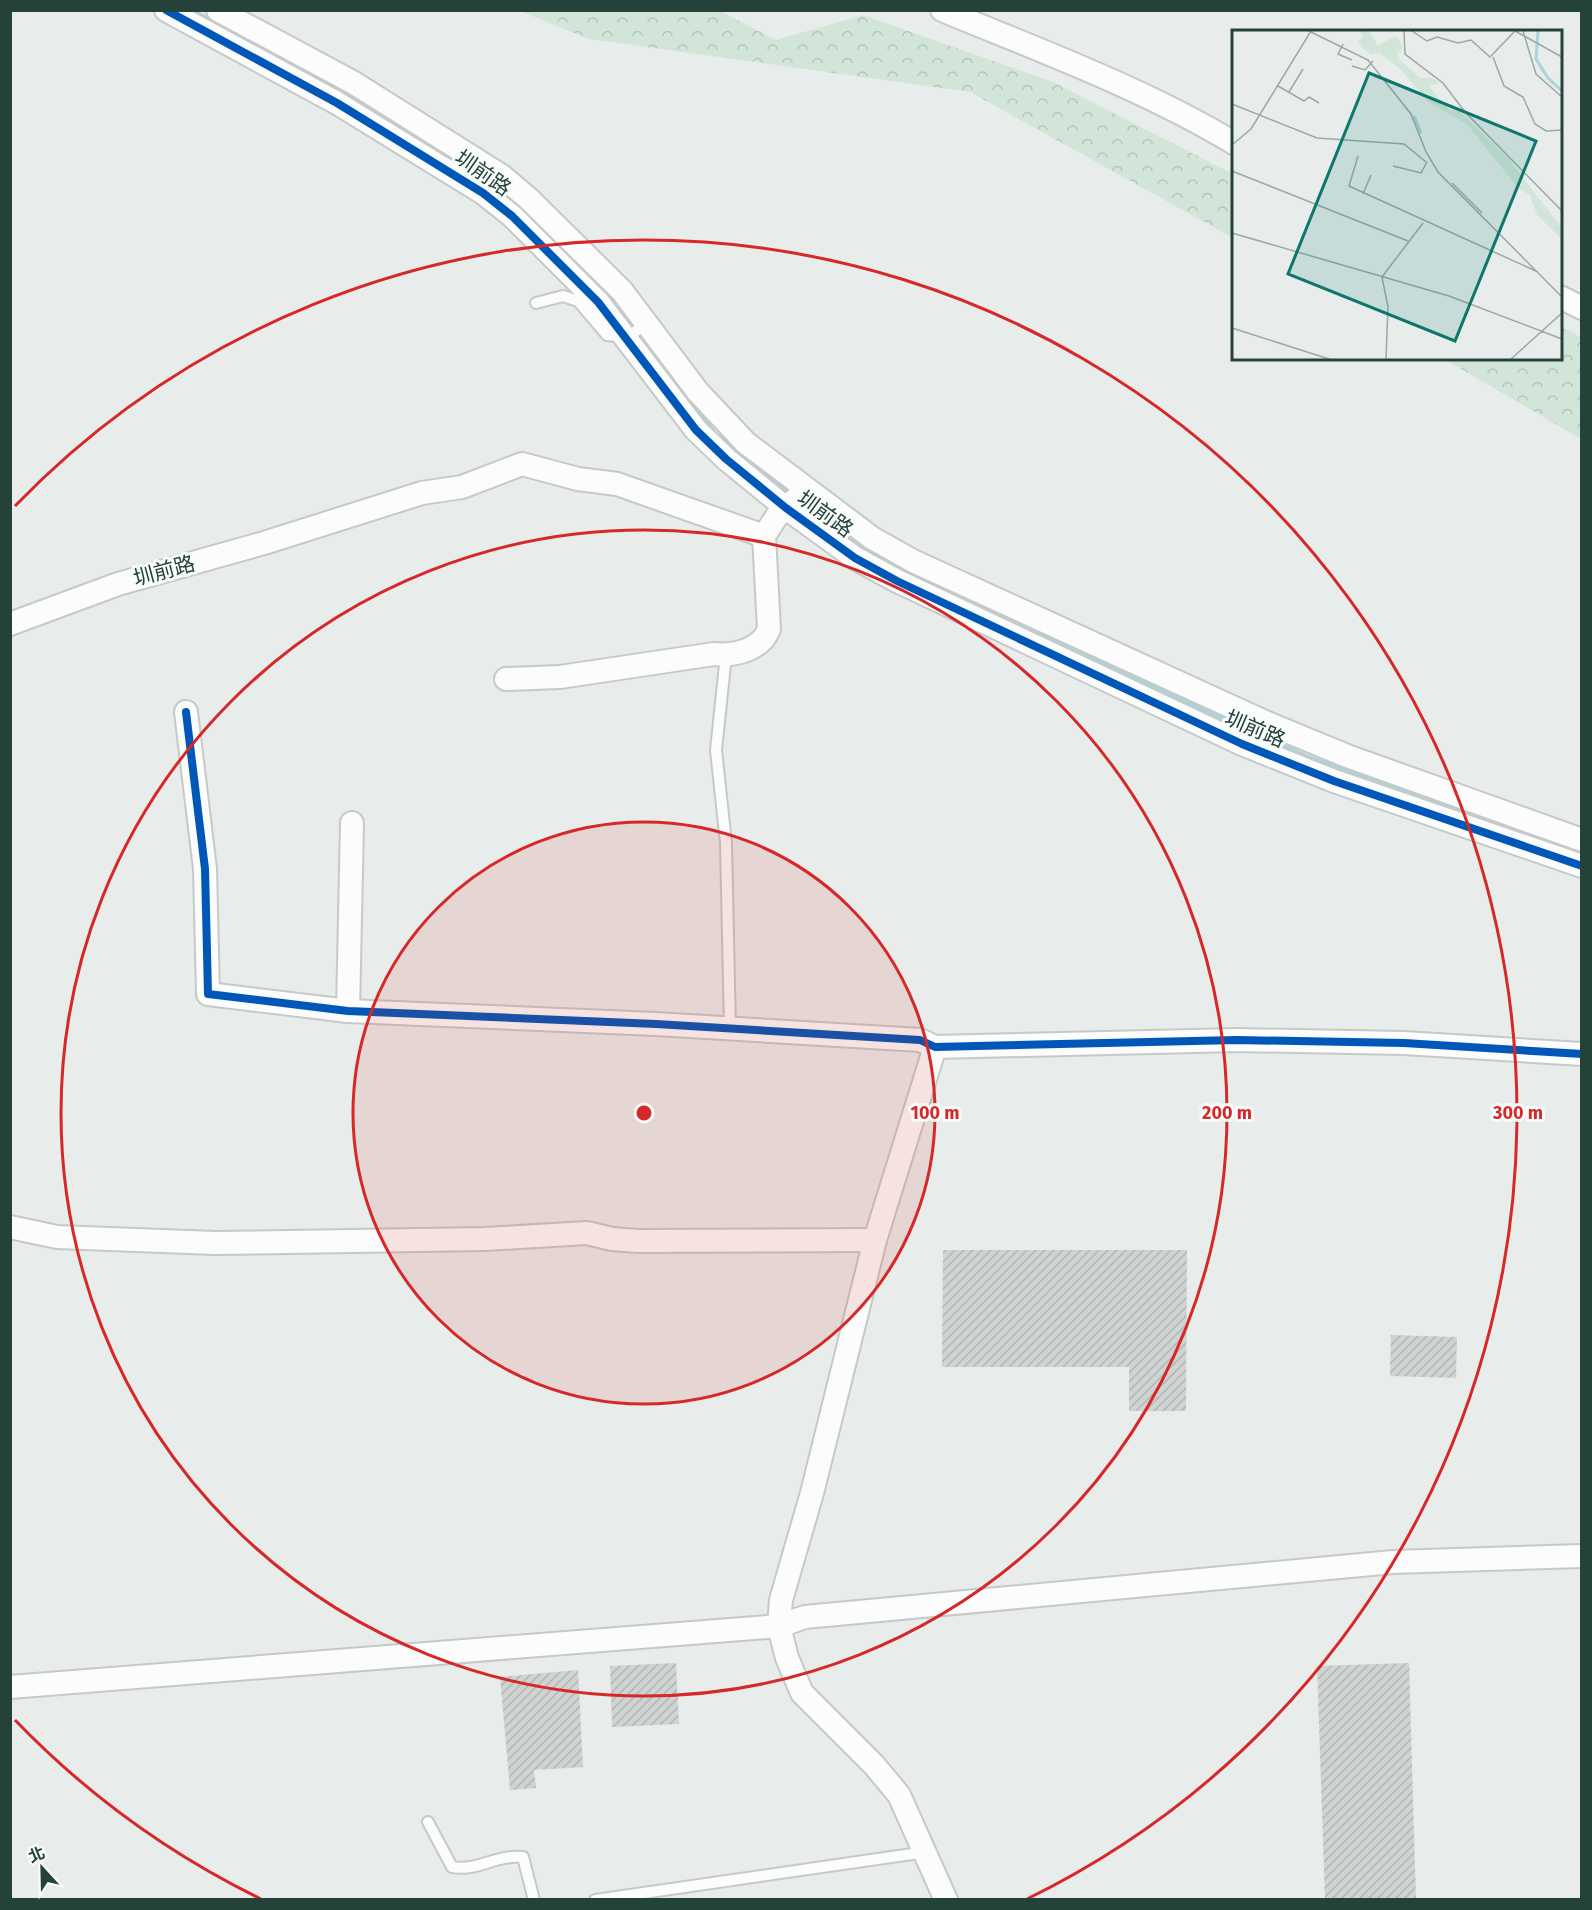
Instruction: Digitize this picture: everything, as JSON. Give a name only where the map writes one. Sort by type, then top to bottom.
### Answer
[{"type":"street","name":"圳前路","points":[[166,10],[337,103],[483,193],[512,216],[598,302],[696,430],[726,459],[786,508],[855,558],[897,581],[1242,744],[1334,781],[1581,866]]},
{"type":"street","name":"圳前路","points":[[218,10],[354,83],[502,176],[598,266],[648,323],[720,418],[746,443],[872,538],[913,561],[1265,722],[1347,756],[1581,840]]},
{"type":"street","points":[[942,10],[1123,85],[1194,119],[1232,142]]},
{"type":"street","points":[[1562,298],[1581,308]]},
{"type":"street","name":"圳前路","points":[[10,624],[118,584],[264,543],[422,493],[462,487],[522,464],[578,479],[616,484],[764,536]]},
{"type":"street","points":[[506,679],[560,677],[714,654],[726,655],[754,647],[766,637],[769,629],[764,536],[770,525],[807,489]]},
{"type":"street","points":[[186,712],[205,869],[208,994],[348,1011],[656,1023],[730,1030],[920,1040],[935,1047],[1238,1040],[1404,1043],[1581,1054]]},
{"type":"street","points":[[348,1011],[352,823]]},
{"type":"street","points":[[935,1047],[875,1240],[812,1492],[781,1600],[779,1626],[787,1658],[802,1693],[887,1779],[898,1795],[946,1899]]},
{"type":"street","points":[[10,1227],[57,1237],[215,1243],[485,1239],[587,1233],[638,1241],[875,1240]]},
{"type":"street","points":[[10,1687],[779,1626],[806,1617],[1393,1562],[1581,1556]]},
{"type":"lane","points":[[536,303],[563,296],[578,301],[607,335],[627,337],[648,323]]},
{"type":"lane","points":[[726,655],[716,750],[726,843],[730,1030]]},
{"type":"lane","points":[[428,1822],[452,1868],[465,1870],[509,1856],[522,1857],[534,1899]]},
{"type":"lane","points":[[596,1899],[926,1852]]},
{"type":"green space","points":[[520,11],[720,11],[776,40],[863,15],[1053,82],[1232,173],[1232,237],[970,92],[589,39]]},
{"type":"green space","points":[[1562,328],[1581,337],[1581,439],[1446,360],[1562,360]]},
{"type":"building","points":[[943,1250],[1187,1250],[1186,1411],[1129,1411],[1129,1367],[942,1367]]},
{"type":"building","points":[[1391,1335],[1457,1337],[1456,1378],[1390,1376]]},
{"type":"building","points":[[676,1663],[679,1724],[612,1727],[610,1666]]},
{"type":"building","points":[[1409,1663],[1416,1899],[1325,1899],[1317,1666]]},
{"type":"building","points":[[578,1670],[583,1767],[534,1770],[536,1788],[510,1790],[500,1677]]},
{"type":"waterway","points":[[191,11],[348,96],[486,180],[569,254]]},
{"type":"waterway","points":[[606,291],[623,311]]},
{"type":"waterway","points":[[648,345],[712,431]]},
{"type":"waterway","points":[[719,437],[788,493]]},
{"type":"waterway","points":[[805,506],[882,560],[1306,757],[1580,854]]},
{"type":"cycle path","points":[[166,10],[337,103],[483,193],[512,216],[598,302],[696,430],[726,459],[786,508],[855,558],[897,581],[1242,744],[1334,781],[1582,866]]},
{"type":"cycle path","points":[[186,712],[205,869],[208,994],[348,1011],[656,1024],[920,1040],[935,1047],[1237,1040],[1404,1043],[1582,1054]]}]
